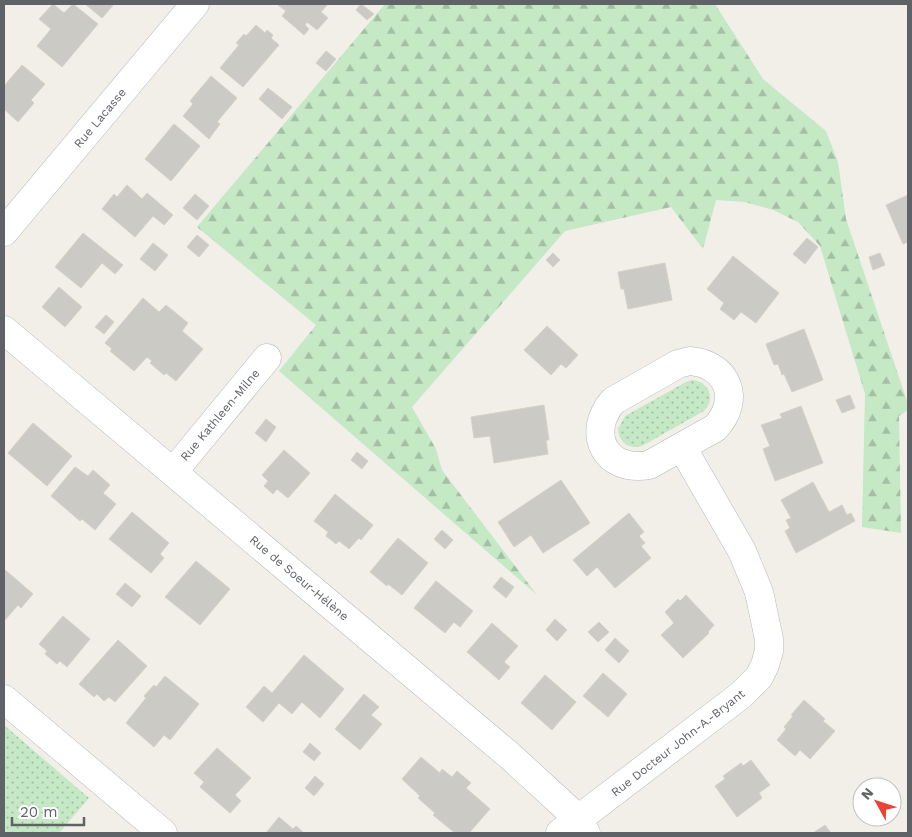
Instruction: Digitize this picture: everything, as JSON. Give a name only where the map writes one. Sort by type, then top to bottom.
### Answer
[{"type":"street","name":"Rue Lacasse","points":[[4,232],[195,4]]},
{"type":"street","name":"Rue de Soeur-Hélène","points":[[4,330],[510,756],[550,791],[575,829]]},
{"type":"street","name":"Rue Kathleen-Milne","points":[[173,472],[267,358]]},
{"type":"street","points":[[690,361],[702,362],[713,367],[727,385],[730,397],[728,408],[723,419],[715,428],[682,447],[649,465],[627,466],[616,461],[602,443],[601,421],[609,406],[621,397],[678,364],[690,361]]},
{"type":"street","name":"Rue Docteur John-A.-Bryant","points":[[575,829],[741,695],[759,677],[769,651],[769,639],[754,577],[742,551],[682,447]]},
{"type":"street","points":[[4,699],[163,833]]},
{"type":"green space","points":[[385,4],[715,4],[763,79],[826,131],[838,162],[846,219],[908,404],[908,410],[899,416],[901,533],[862,527],[865,394],[820,246],[798,222],[773,210],[745,202],[716,200],[703,249],[671,207],[565,231],[412,407],[436,449],[442,470],[537,595],[279,371],[316,325],[197,227]]},
{"type":"green space","points":[[692,380],[703,384],[709,391],[710,401],[704,411],[642,446],[629,446],[620,438],[618,429],[625,416]]},
{"type":"green space","points":[[4,725],[89,798],[59,833],[4,833]]},
{"type":"building","points":[[53,4],[64,13],[73,4],[98,24],[62,67],[37,46],[51,29],[39,19]]},
{"type":"building","points":[[85,4],[114,4],[102,18]]},
{"type":"building","points":[[279,4],[328,4],[321,12],[328,18],[317,30],[307,22],[305,25],[309,29],[304,35],[282,16],[286,11]]},
{"type":"building","points":[[361,4],[374,14],[367,20],[356,10]]},
{"type":"building","points":[[256,25],[265,33],[267,30],[273,35],[271,38],[279,45],[243,87],[220,68],[239,45],[236,43]]},
{"type":"building","points":[[326,51],[336,59],[326,71],[316,63]]},
{"type":"building","points":[[22,65],[45,84],[31,100],[34,103],[18,122],[4,109],[4,86]]},
{"type":"building","points":[[211,76],[237,98],[217,122],[220,124],[209,139],[183,116],[193,104],[190,101]]},
{"type":"building","points":[[268,88],[292,107],[282,119],[259,99]]},
{"type":"building","points":[[174,124],[200,146],[171,181],[145,159]]},
{"type":"building","points":[[127,185],[142,199],[147,193],[173,215],[164,225],[153,216],[135,237],[102,209],[114,194],[117,197]]},
{"type":"building","points":[[195,194],[209,206],[197,220],[183,208]]},
{"type":"building","points":[[908,195],[908,242],[903,244],[886,205]]},
{"type":"building","points":[[83,233],[123,265],[115,274],[102,263],[81,288],[55,267]]},
{"type":"building","points":[[197,235],[209,245],[199,257],[187,247]]},
{"type":"building","points":[[807,238],[818,247],[805,264],[793,254]]},
{"type":"building","points":[[153,243],[168,255],[155,271],[140,259]]},
{"type":"building","points":[[553,253],[560,260],[553,267],[546,260]]},
{"type":"building","points":[[880,253],[885,265],[873,270],[869,257]]},
{"type":"building","points":[[733,256],[779,293],[756,323],[741,312],[734,320],[720,309],[724,303],[707,289]]},
{"type":"building","points":[[665,263],[672,300],[628,309],[624,289],[621,289],[618,272]]},
{"type":"building","points":[[59,287],[82,307],[65,327],[42,307]]},
{"type":"building","points":[[143,298],[159,312],[166,305],[188,323],[182,331],[203,349],[176,381],[166,373],[164,375],[150,363],[152,361],[147,357],[134,371],[110,351],[112,349],[105,343]]},
{"type":"building","points":[[106,315],[114,322],[104,334],[95,327]]},
{"type":"building","points":[[547,326],[578,355],[566,368],[561,364],[551,375],[524,350]]},
{"type":"building","points":[[804,329],[823,380],[792,392],[778,364],[774,365],[766,344]]},
{"type":"building","points":[[850,395],[855,408],[842,413],[836,400]]},
{"type":"building","points":[[544,405],[549,440],[546,440],[548,454],[494,463],[490,436],[474,438],[471,417]]},
{"type":"building","points":[[801,406],[823,463],[775,481],[763,449],[770,446],[761,425],[782,418],[780,414]]},
{"type":"building","points":[[266,419],[276,427],[266,442],[255,433]]},
{"type":"building","points":[[33,423],[72,456],[47,486],[8,453]]},
{"type":"building","points":[[284,450],[310,473],[288,498],[277,489],[273,494],[264,486],[268,481],[262,475]]},
{"type":"building","points":[[357,452],[368,461],[362,469],[351,460]]},
{"type":"building","points":[[75,467],[88,476],[93,470],[110,485],[103,493],[116,504],[95,530],[82,519],[80,521],[51,496]]},
{"type":"building","points":[[561,480],[590,523],[543,553],[531,535],[514,547],[498,522]]},
{"type":"building","points":[[813,482],[829,512],[842,505],[847,515],[851,513],[855,521],[796,553],[785,531],[790,528],[786,520],[791,518],[781,500]]},
{"type":"building","points":[[335,494],[373,525],[361,540],[359,538],[349,549],[339,541],[336,544],[326,536],[328,532],[314,521]]},
{"type":"building","points":[[132,512],[169,543],[160,554],[164,558],[151,573],[109,539]]},
{"type":"building","points":[[629,513],[644,532],[639,536],[645,543],[641,546],[651,558],[615,588],[597,567],[587,576],[573,560]]},
{"type":"building","points":[[442,530],[453,540],[445,549],[434,539]]},
{"type":"building","points":[[398,538],[428,563],[402,595],[370,572]]},
{"type":"building","points":[[196,561],[230,589],[200,625],[165,597]]},
{"type":"building","points":[[4,569],[33,594],[21,608],[18,605],[5,620],[4,619]]},
{"type":"building","points":[[501,577],[514,587],[506,598],[493,587]]},
{"type":"building","points":[[436,581],[473,611],[460,627],[454,622],[445,633],[414,608]]},
{"type":"building","points":[[125,583],[141,596],[132,607],[116,594]]},
{"type":"building","points":[[686,595],[714,625],[709,633],[683,658],[661,635],[674,623],[665,612],[678,599],[680,601]]},
{"type":"building","points":[[63,616],[90,639],[67,667],[60,661],[57,664],[45,654],[47,651],[39,644]]},
{"type":"building","points":[[555,619],[567,630],[557,641],[546,630]]},
{"type":"building","points":[[599,622],[609,632],[598,642],[588,632]]},
{"type":"building","points":[[492,623],[518,646],[504,662],[510,667],[499,680],[467,652]]},
{"type":"building","points":[[615,638],[629,651],[619,663],[605,650]]},
{"type":"building","points":[[118,640],[147,666],[115,702],[109,697],[104,701],[97,694],[94,697],[79,684]]},
{"type":"building","points":[[304,655],[344,689],[320,718],[302,702],[292,714],[279,703],[263,722],[246,707],[264,686],[272,693]]},
{"type":"building","points":[[603,673],[627,694],[608,717],[583,696]]},
{"type":"building","points":[[545,675],[576,702],[552,730],[521,703]]},
{"type":"building","points":[[165,676],[199,704],[170,740],[164,735],[154,747],[126,723],[146,698],[144,696],[154,685],[156,687]]},
{"type":"building","points":[[364,694],[379,707],[371,715],[382,724],[360,750],[335,729]]},
{"type":"building","points":[[804,700],[835,731],[810,759],[800,750],[795,756],[777,740],[786,729],[784,727],[793,716],[791,715]]},
{"type":"building","points":[[310,743],[321,753],[314,761],[303,752]]},
{"type":"building","points":[[217,748],[251,778],[235,795],[241,801],[230,813],[200,787],[204,782],[194,773]]},
{"type":"building","points":[[421,757],[440,773],[442,769],[452,777],[457,771],[471,783],[466,788],[490,809],[469,833],[455,833],[433,815],[435,813],[418,798],[420,796],[402,779]]},
{"type":"building","points":[[751,760],[770,785],[759,793],[762,798],[737,817],[715,786],[725,779],[723,776],[741,763],[743,766]]},
{"type":"building","points":[[315,776],[324,784],[314,796],[305,788]]},
{"type":"building","points":[[279,817],[293,829],[296,826],[304,833],[266,833]]},
{"type":"building","points":[[825,825],[831,833],[813,833]]}]
